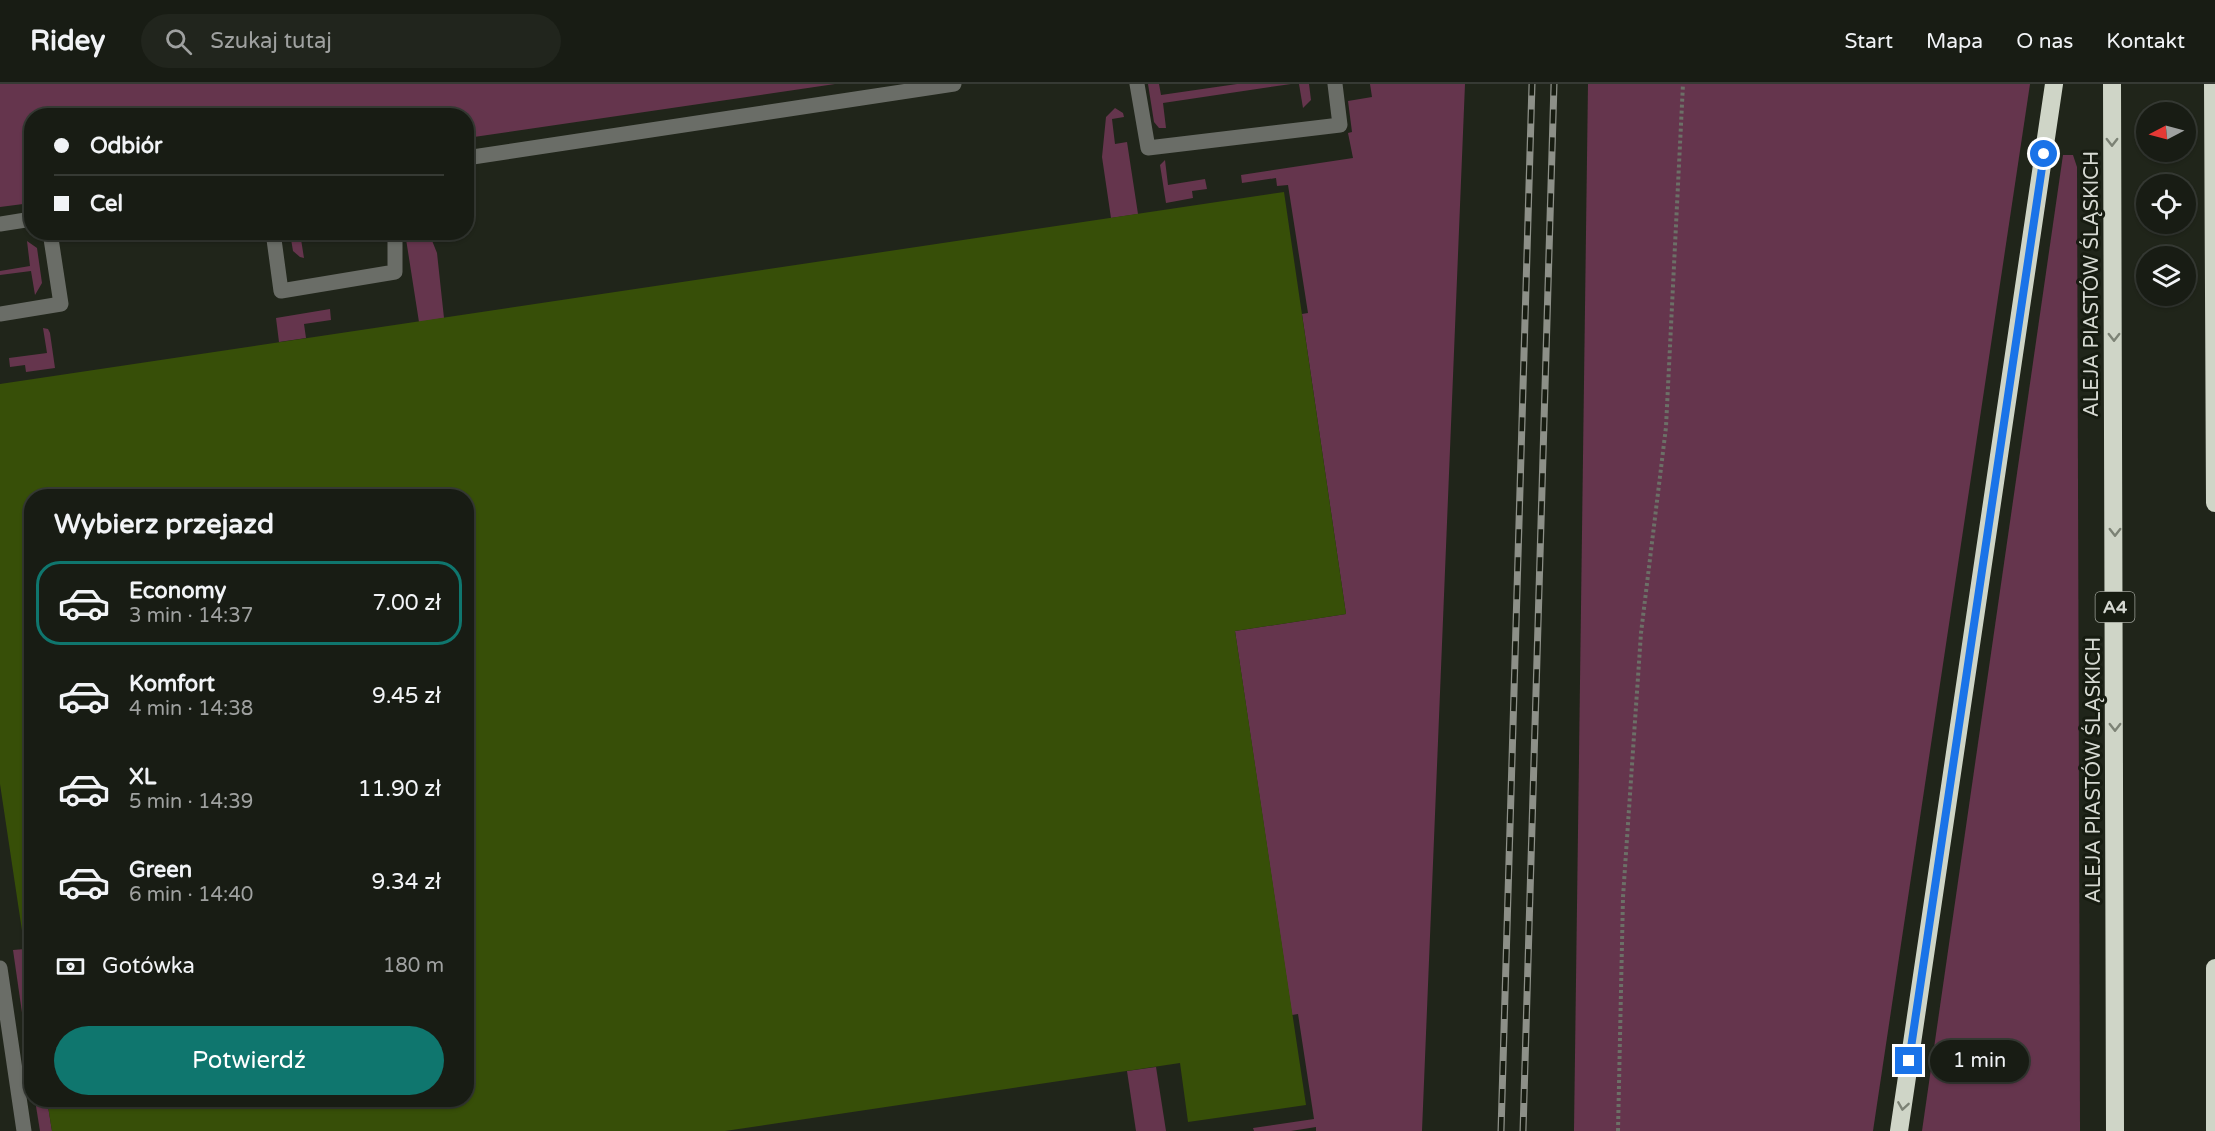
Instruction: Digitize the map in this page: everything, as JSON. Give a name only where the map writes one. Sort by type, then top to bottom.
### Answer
[{"type":"highway","points":[[1899,1131],[2054,84]]},
{"type":"highway","name":"ALEJA PIASTÓW ŚLĄSKICH","points":[[2112,84],[2115,1131]]},
{"type":"highway","points":[[2213,84],[2215,503]]},
{"type":"highway","points":[[2215,968],[2215,1131]]},
{"type":"lane","points":[[474,157],[954,84]]},
{"type":"lane","points":[[1137,84],[1148,148],[1340,125],[1335,84]]},
{"type":"lane","points":[[0,224],[24,220]]},
{"type":"lane","points":[[0,314],[61,304],[51,240]]},
{"type":"lane","points":[[274,240],[281,291],[395,272],[395,240]]},
{"type":"lane","points":[[0,968],[24,1131]]},
{"type":"path","points":[[1618,1131],[1623,897],[1641,633],[1666,427],[1683,84]]},
{"type":"shaded area","points":[[0,84],[835,84],[474,137],[474,108],[24,108],[24,204],[0,207]]},
{"type":"shaded area","points":[[1148,84],[1159,84],[1161,95],[1237,84],[1291,84],[1163,103],[1166,128],[1159,128],[1154,122]]},
{"type":"shaded area","points":[[1299,84],[1309,84],[1311,100],[1303,108]]},
{"type":"shaded area","points":[[1370,84],[1465,84],[1422,1131],[1316,1131],[1316,1127],[1291,1131],[1254,1131],[1253,1128],[1314,1119],[1298,1014],[1292,1015],[1235,631],[1346,614],[1302,314],[1308,313],[1288,185],[1277,186],[1276,178],[1242,183],[1241,175],[1353,158],[1348,133],[1352,132],[1348,101],[1372,97]]},
{"type":"shaded area","points":[[1588,84],[2030,84],[1873,1131],[1574,1131]]},
{"type":"shaded area","points":[[1115,108],[1123,113],[1124,117],[1112,119],[1115,144],[1127,142],[1138,214],[1111,218],[1102,157],[1106,117]]},
{"type":"shaded area","points":[[2063,155],[2073,155],[2077,167],[2080,1131],[1922,1131]]},
{"type":"shaded area","points":[[1165,160],[1168,185],[1205,179],[1207,189],[1192,191],[1193,198],[1166,203],[1160,165]]},
{"type":"shaded area","points":[[291,240],[301,240],[304,258],[293,251]]},
{"type":"shaded area","points":[[406,240],[432,240],[437,253],[444,318],[419,322]]},
{"type":"shaded area","points":[[27,241],[37,248],[42,283],[35,295],[31,271],[0,275],[0,271],[30,266]]},
{"type":"shaded area","points":[[330,309],[331,320],[304,324],[306,338],[279,342],[276,318]]},
{"type":"shaded area","points":[[43,328],[48,329],[50,333],[55,368],[26,372],[25,365],[10,367],[9,358],[47,353]]},
{"type":"shaded area","points":[[24,949],[24,1026],[13,950]]},
{"type":"shaded area","points":[[1156,1067],[1166,1131],[1136,1131],[1127,1071]]},
{"type":"shaded area","points":[[36,1107],[48,1107],[52,1131],[40,1131]]},
{"type":"building","points":[[1284,192],[1346,614],[1235,631],[1306,1105],[1188,1122],[1180,1063],[725,1131],[52,1131],[48,1107],[474,1107],[474,489],[24,489],[24,944],[0,784],[0,384]]},
{"type":"railway","points":[[1501,1131],[1532,84]]},
{"type":"railway","points":[[1523,1131],[1554,84]]},
{"type":"route","points":[[1909,1061],[2044,154]]}]
